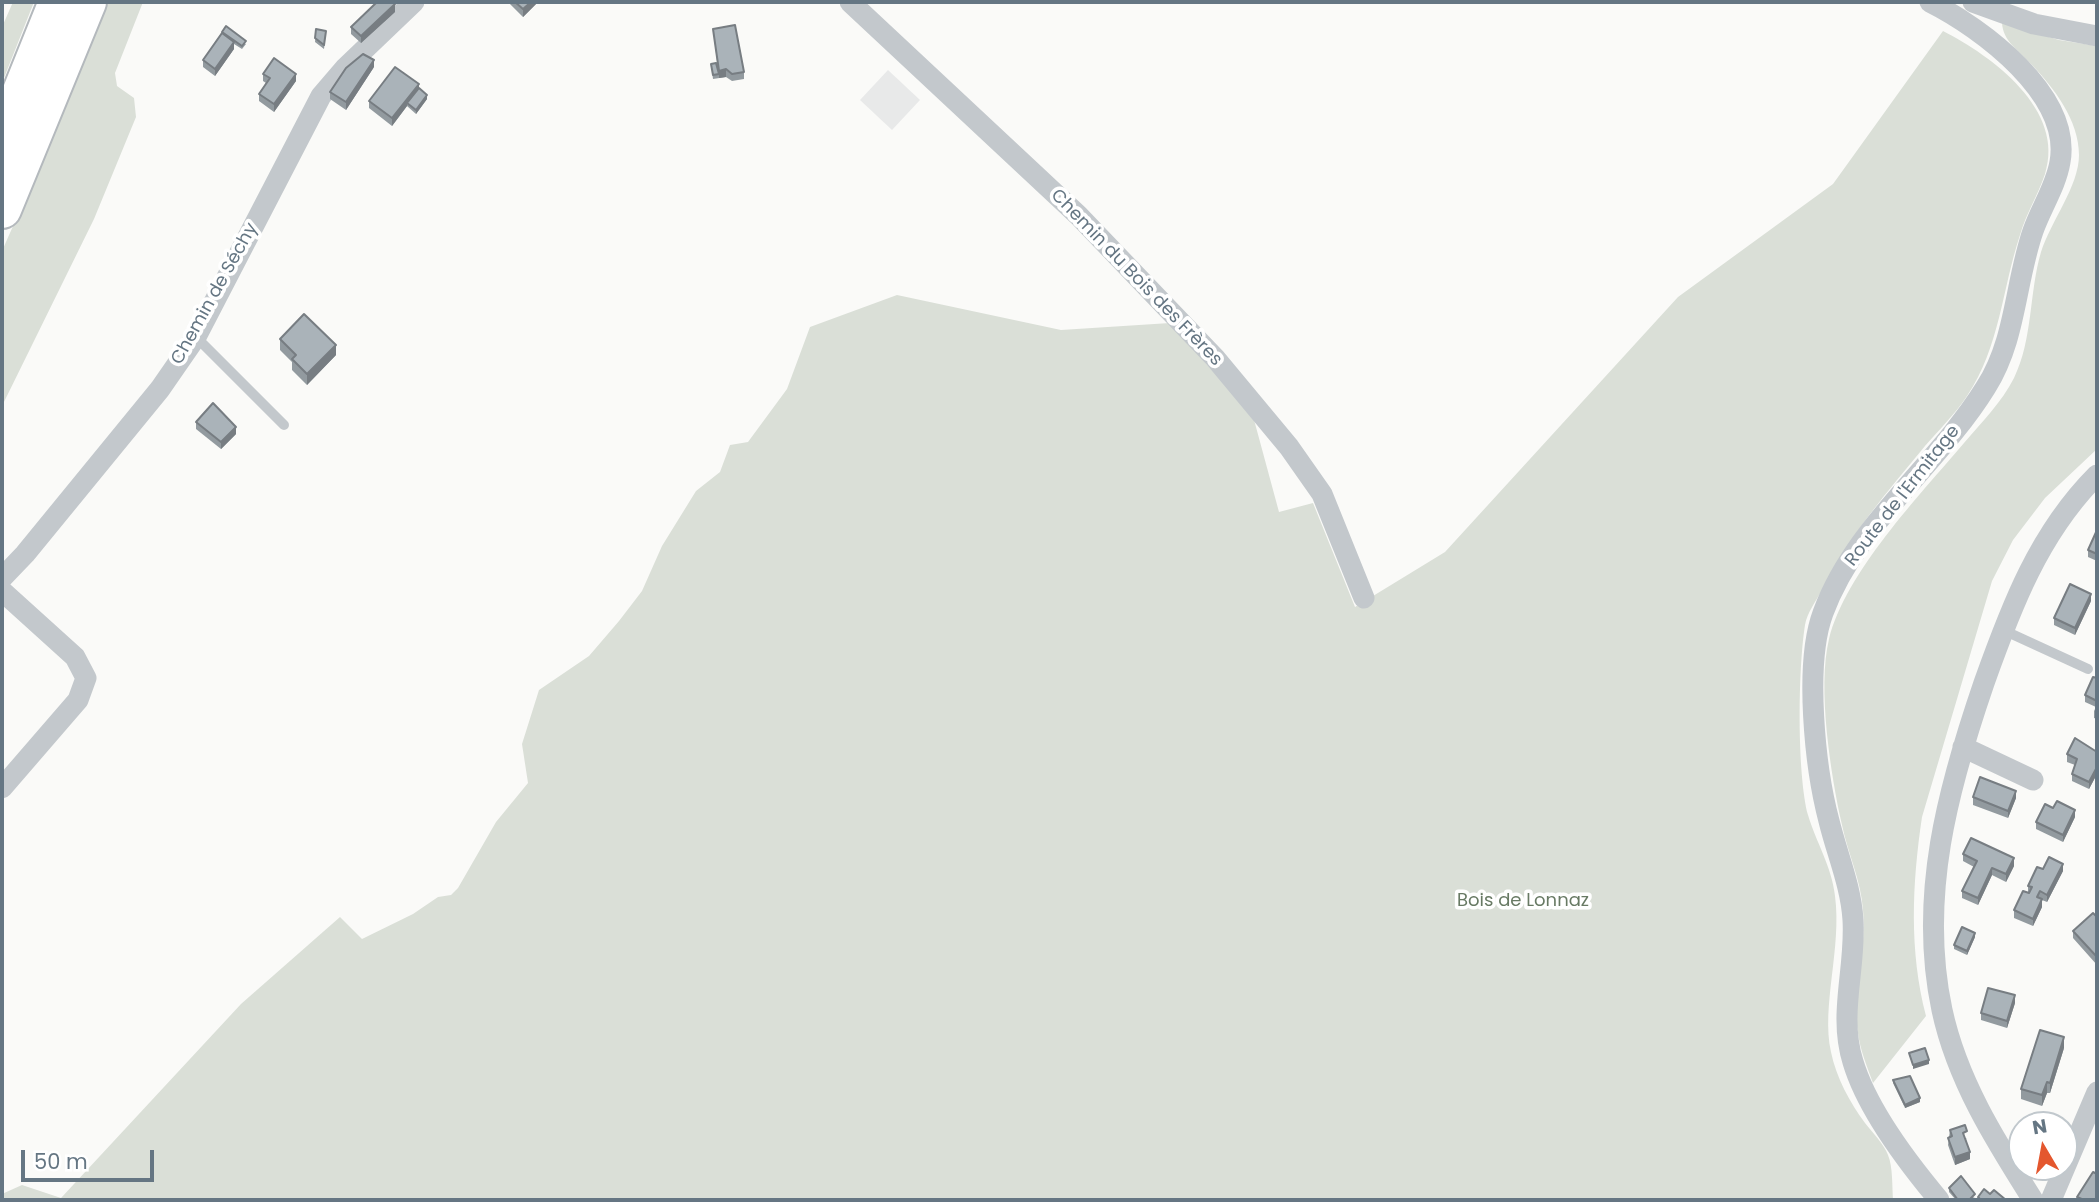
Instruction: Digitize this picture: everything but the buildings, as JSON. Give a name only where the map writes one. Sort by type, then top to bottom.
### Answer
[{"type":"highway","points":[[2,141],[58,2]]},
{"type":"highway","points":[[2,209],[87,2]]},
{"type":"street","name":"Chemin de Séchy","points":[[2,578],[25,554],[160,389],[196,337],[321,96],[345,68],[414,2]]},
{"type":"street","name":"Chemin du Bois des Frères","points":[[850,2],[1079,216],[1215,358],[1289,447],[1322,494],[1364,598]]},
{"type":"street","name":"Route de l'Ermitage","points":[[1930,2],[1977,29],[2032,83],[2053,113],[2062,146],[2054,181],[2027,250],[2008,336],[1995,372],[1974,405],[1897,498],[1850,563],[1823,610],[1813,649],[1812,685],[1824,799],[1849,891],[1853,920],[1845,1016],[1849,1050],[1869,1097],[1903,1152],[1939,1200]]},
{"type":"street","points":[[1973,2],[2034,24],[2097,36]]},
{"type":"street","points":[[2033,1200],[1969,1093],[1949,1038],[1937,982],[1937,866],[1945,809],[2003,630],[2042,547],[2072,503],[2097,475]]},
{"type":"street","points":[[2,591],[75,657],[86,678],[78,700],[2,788]]},
{"type":"street","points":[[1963,747],[2033,780]]},
{"type":"street","points":[[2051,1200],[2097,1092]]},
{"type":"lane","points":[[196,337],[284,425]]},
{"type":"lane","points":[[2003,630],[2088,669]]},
{"type":"shaded area","points":[[888,70],[920,100],[892,130],[860,100]]},
{"type":"green space","points":[[13,2],[34,2],[2,83],[2,27]]},
{"type":"green space","points":[[107,2],[143,2],[115,73],[117,86],[134,98],[136,117],[94,219],[2,406],[2,251],[63,113]]},
{"type":"green space","points":[[2002,23],[2059,40],[2097,46],[2097,449],[2045,498],[2013,540],[1992,581],[1922,817],[1914,917],[1917,967],[1926,1016],[1873,1083],[1858,1033],[1857,1003],[1863,910],[1860,888],[1842,825],[1830,758],[1824,682],[1826,659],[1829,639],[1838,614],[1867,562],[1906,511],[1991,412],[2014,378],[2025,348],[2041,252],[2070,191],[2078,167],[2078,142],[2064,105],[2048,83],[2008,40]]},
{"type":"green space","name":"Bois de Lonnaz","points":[[1943,31],[2002,70],[2035,107],[2045,128],[2049,151],[2045,174],[2023,227],[1994,338],[1978,377],[1957,409],[1883,497],[1832,570],[1805,625],[1801,667],[1800,748],[1804,797],[1811,825],[1831,875],[1835,896],[1836,936],[1828,1016],[1831,1052],[1836,1071],[1849,1098],[1888,1155],[1892,1171],[1893,1200],[2,1200],[2,1194],[22,1185],[61,1198],[241,1004],[340,917],[362,939],[413,914],[438,897],[451,895],[458,888],[496,822],[528,783],[522,744],[539,690],[589,656],[642,591],[662,546],[696,491],[720,472],[730,445],[748,442],[787,389],[810,327],[897,295],[1061,330],[1170,323],[1253,416],[1279,512],[1313,503],[1355,607],[1445,552],[1678,297],[1833,184]]}]
